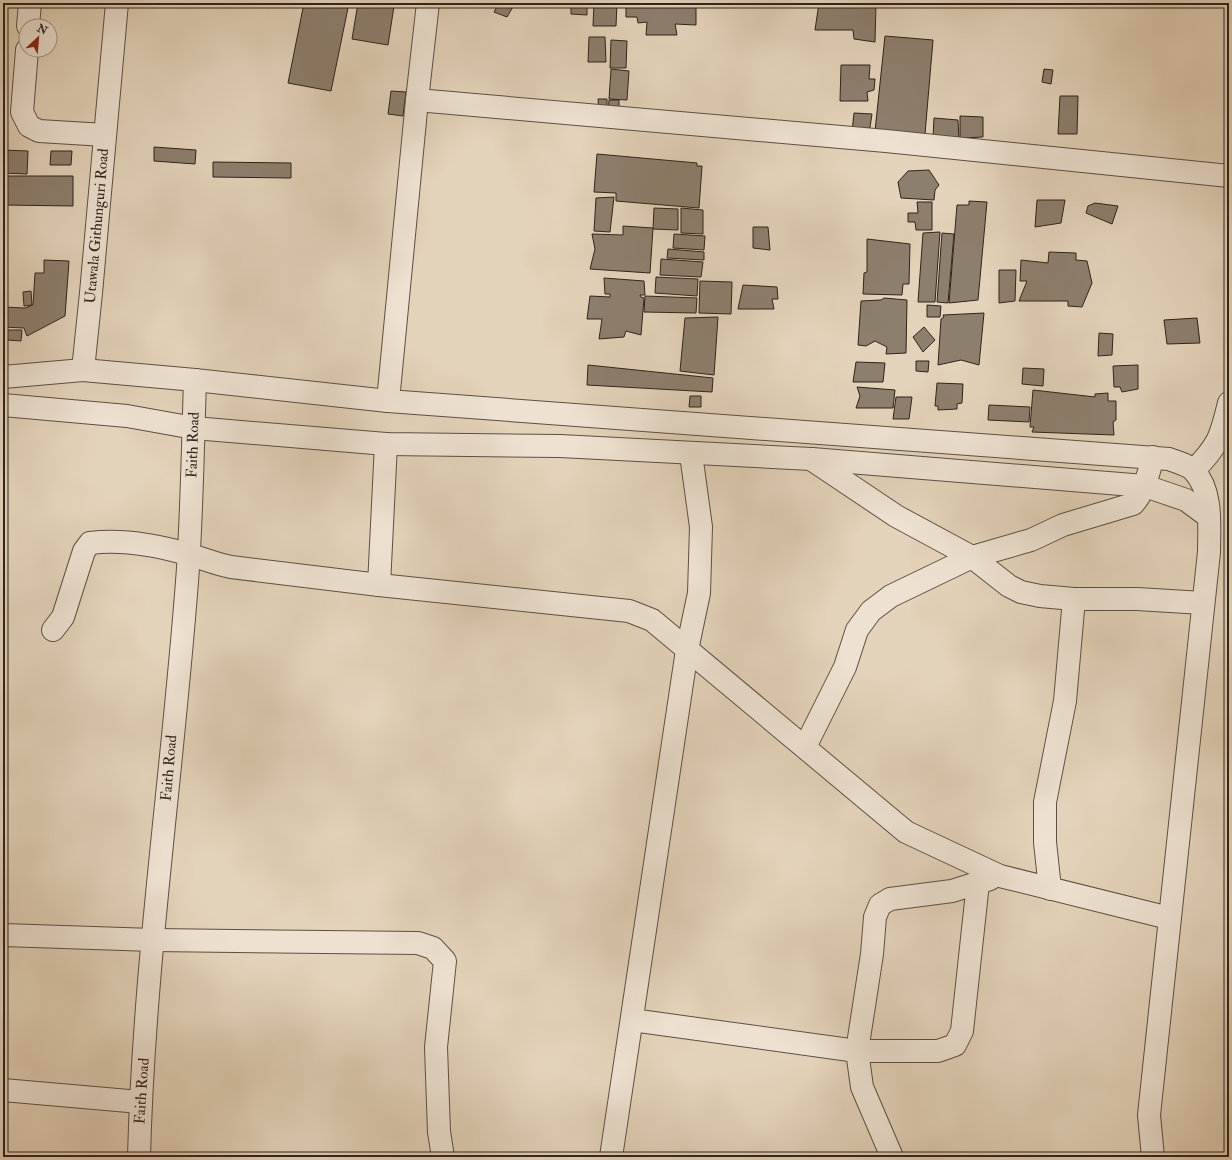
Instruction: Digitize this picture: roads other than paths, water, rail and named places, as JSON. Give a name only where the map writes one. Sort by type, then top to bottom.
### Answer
[{"type":"street","points":[[29,18],[30,3]]},
{"type":"street","name":"Utawala Githunguri Road","points":[[83,370],[117,3]]},
{"type":"street","points":[[388,401],[417,100],[428,3]]},
{"type":"street","points":[[26,58],[22,112],[29,126],[39,130],[105,135]]},
{"type":"street","points":[[417,100],[886,141],[1229,176]]},
{"type":"street","points":[[3,377],[83,370],[195,380],[388,401],[1153,457],[1169,459],[1194,470],[1201,482],[1209,507],[1209,552],[1149,1114],[1153,1157]]},
{"type":"street","name":"Faith Road","points":[[139,1157],[140,1102],[153,940],[189,555],[195,380]]},
{"type":"street","points":[[1194,470],[1211,453],[1222,433],[1229,403]]},
{"type":"street","points":[[3,405],[127,416],[194,428],[386,444],[560,446],[691,454],[811,459],[1145,486],[1186,500],[1209,517]]},
{"type":"street","points":[[379,585],[386,444]]},
{"type":"street","points":[[611,1157],[688,650],[699,593],[701,527],[691,454]]},
{"type":"street","points":[[805,747],[845,667],[857,630],[871,611],[891,596],[972,556],[1031,540],[1063,525],[1133,504],[1145,486],[1153,457]]},
{"type":"street","points":[[811,459],[896,516],[972,556],[1009,586],[1021,592],[1040,596],[1074,599],[1137,599],[1203,603]]},
{"type":"street","points":[[53,630],[63,617],[84,551],[90,543],[106,541],[159,546],[213,564],[231,567],[379,585],[628,611],[652,620],[906,832],[1000,876],[1169,918]]},
{"type":"street","points":[[1050,889],[1045,842],[1045,802],[1065,701],[1074,599]]},
{"type":"street","points":[[892,1157],[862,1087],[857,1051],[872,954],[875,917],[880,905],[890,899],[952,890],[1000,876]]},
{"type":"street","points":[[632,1020],[857,1051],[938,1051],[955,1045],[962,1031],[978,883]]},
{"type":"street","points":[[3,935],[153,940],[418,943],[433,948],[445,960],[436,1047],[439,1132],[443,1157]]},
{"type":"street","points":[[3,1090],[140,1102]]}]
